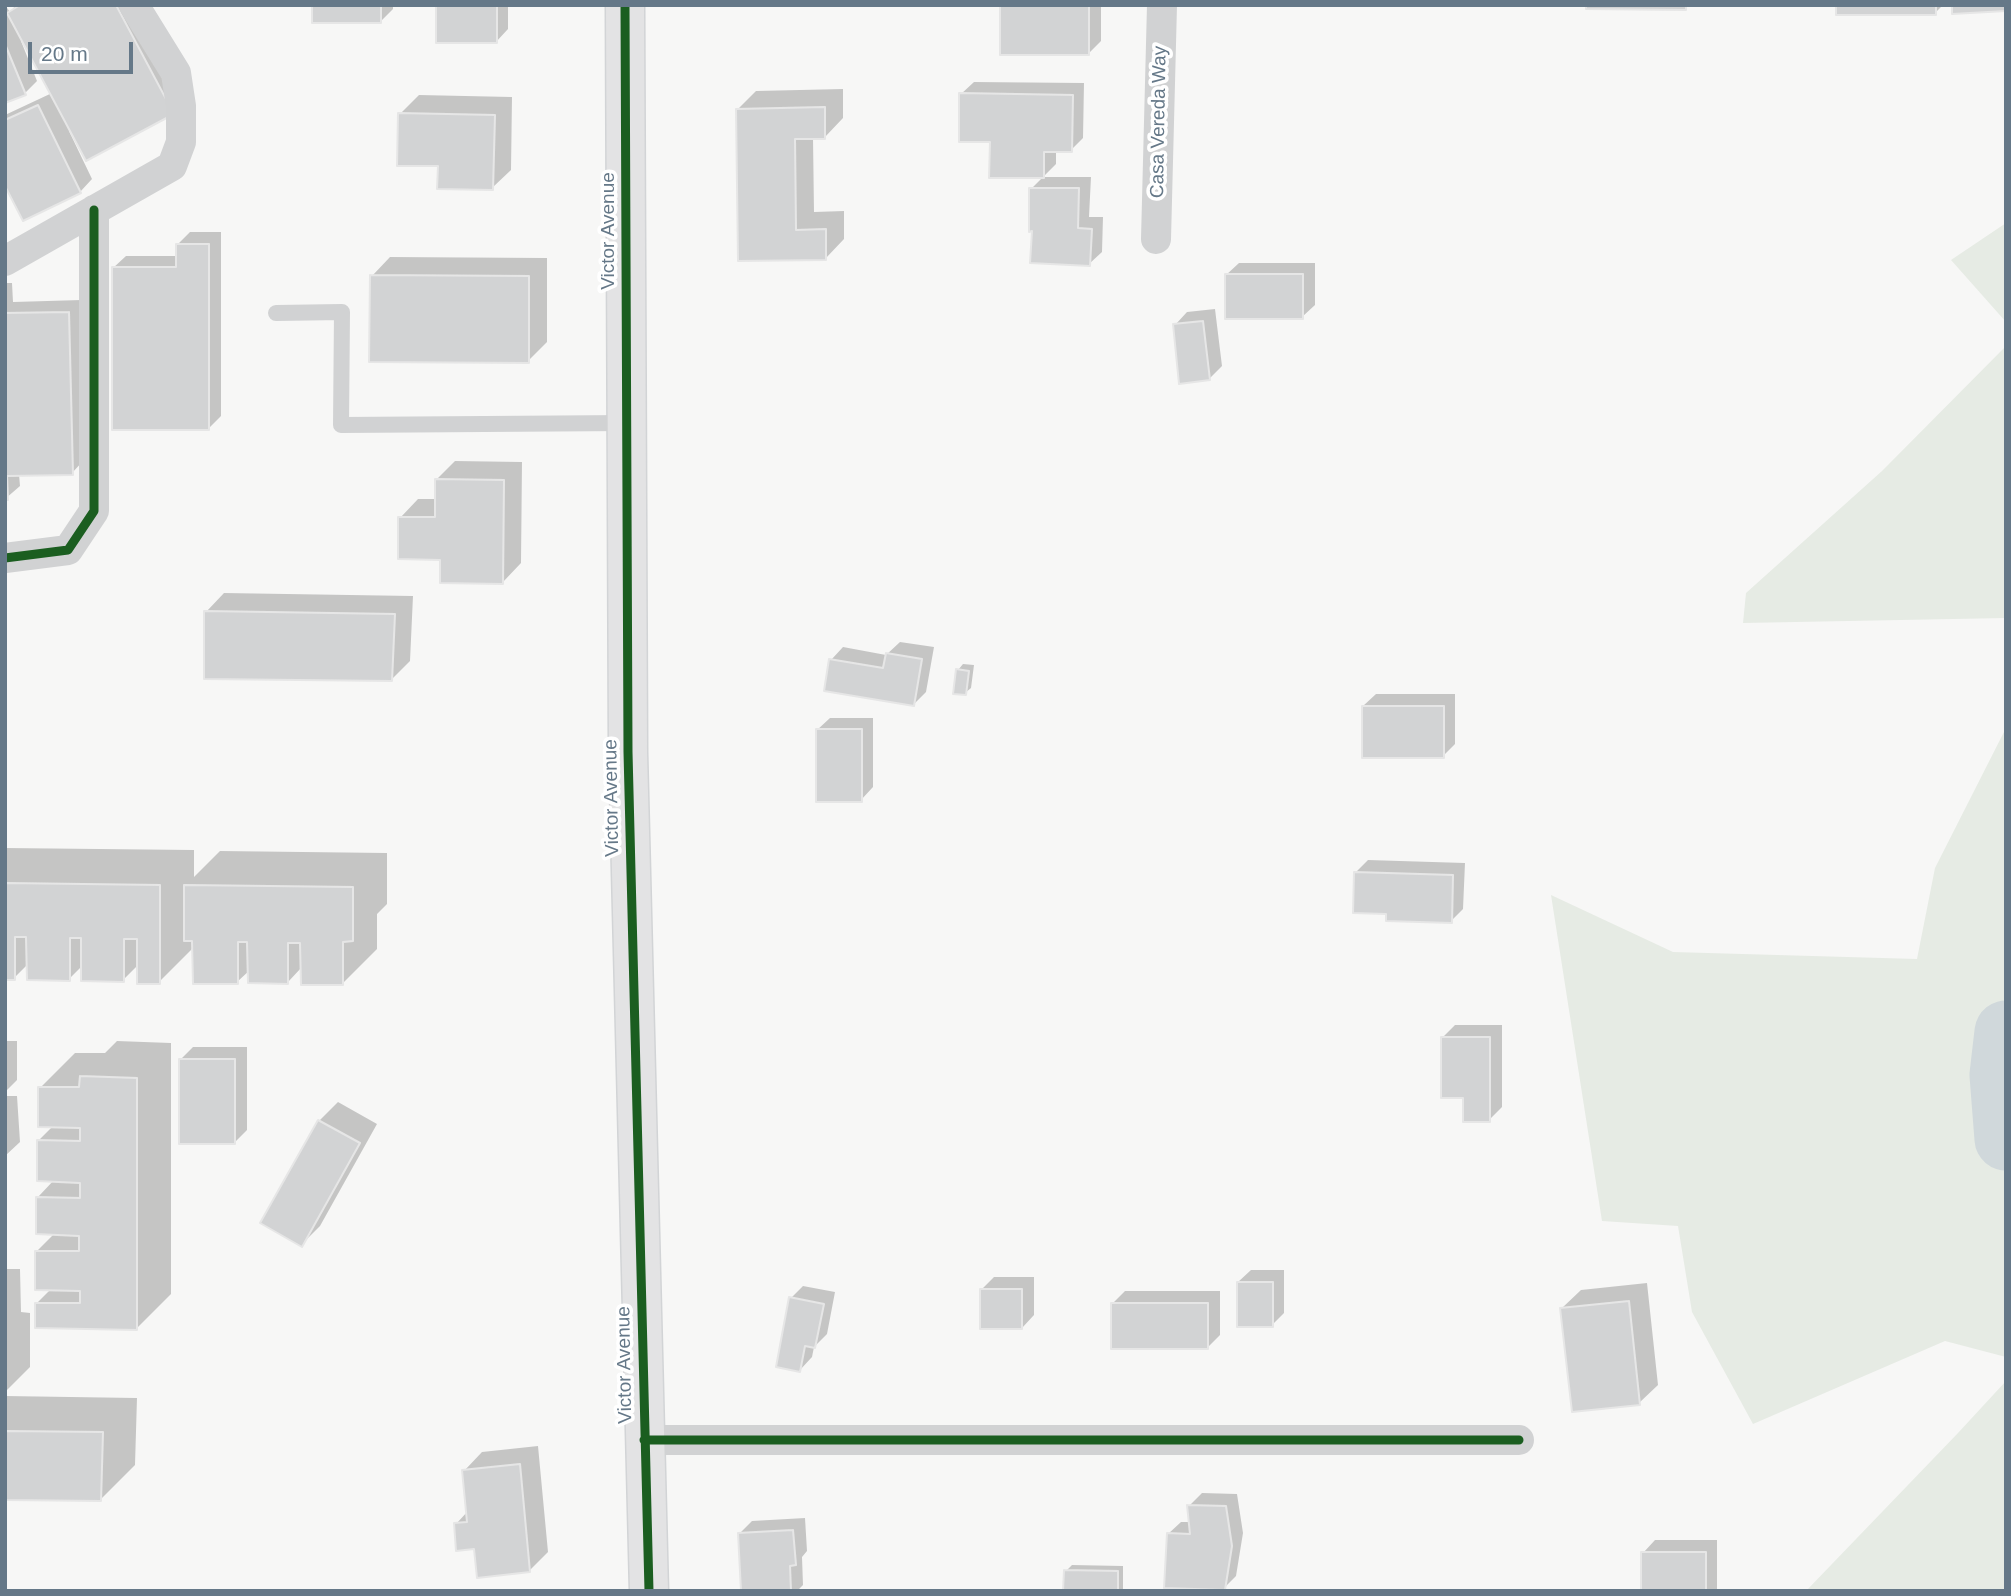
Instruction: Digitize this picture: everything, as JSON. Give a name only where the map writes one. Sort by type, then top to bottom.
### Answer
[{"type":"main road","name":"Victor Avenue","points":[[625,5],[628,752],[649,1591]]},
{"type":"street","points":[[5,261],[173,166],[181,142],[181,106],[176,72],[134,5]]},
{"type":"street","name":"Casa Vereda Way","points":[[1156,239],[1162,5]]},
{"type":"street","points":[[5,558],[68,550],[93,511],[94,210]]},
{"type":"street","points":[[645,1440],[1519,1440]]},
{"type":"lane","points":[[276,313],[342,312],[341,425],[628,423]]},
{"type":"shaded area","points":[[2006,223],[2006,322],[1951,260]]},
{"type":"shaded area","points":[[2006,346],[2006,618],[1743,623],[1746,593],[1882,471]]},
{"type":"shaded area","points":[[2006,728],[2006,1357],[1945,1341],[1753,1424],[1692,1312],[1678,1226],[1602,1221],[1551,895],[1673,952],[1917,959],[1935,868]]},
{"type":"shaded area","points":[[2006,1381],[2006,1591],[1806,1591],[1958,1433]]},
{"type":"building","points":[[20,5],[116,5],[174,114],[86,161],[7,13]]},
{"type":"building","points":[[312,5],[381,5],[381,23],[312,23]]},
{"type":"building","points":[[436,5],[497,5],[497,43],[436,43]]},
{"type":"building","points":[[1000,5],[1089,5],[1089,55],[1000,55]]},
{"type":"building","points":[[1586,5],[1686,5],[1686,10],[1586,9]]},
{"type":"building","points":[[1836,5],[1936,5],[1936,15],[1836,15]]},
{"type":"building","points":[[1952,5],[2006,5],[2006,11],[1952,14]]},
{"type":"building","points":[[5,44],[26,95],[5,103]]},
{"type":"building","points":[[959,93],[1073,95],[1072,152],[1044,152],[1044,178],[989,178],[990,142],[959,142]]},
{"type":"building","points":[[38,105],[81,193],[23,221],[5,186],[5,120]]},
{"type":"building","points":[[825,107],[825,139],[795,139],[796,230],[826,229],[826,260],[738,261],[736,109]]},
{"type":"building","points":[[398,113],[495,115],[493,190],[437,189],[438,166],[397,166]]},
{"type":"building","points":[[1029,188],[1079,188],[1078,228],[1092,229],[1090,266],[1030,263],[1032,231],[1029,232]]},
{"type":"building","points":[[176,244],[209,244],[209,430],[112,430],[112,267],[176,267]]},
{"type":"building","points":[[1225,274],[1303,274],[1303,319],[1225,319]]},
{"type":"building","points":[[370,275],[529,276],[529,363],[369,362]]},
{"type":"building","points":[[69,312],[73,475],[7,476],[8,500],[5,500],[5,313]]},
{"type":"building","points":[[1203,321],[1210,380],[1179,384],[1173,324]]},
{"type":"building","points":[[435,479],[504,480],[503,584],[440,583],[440,560],[398,559],[398,517],[435,517]]},
{"type":"building","points":[[204,611],[395,614],[392,681],[204,679]]},
{"type":"building","points":[[886,653],[922,659],[914,706],[824,691],[829,659],[883,668]]},
{"type":"building","points":[[956,669],[969,671],[966,695],[953,694]]},
{"type":"building","points":[[1362,706],[1444,706],[1444,758],[1362,758]]},
{"type":"building","points":[[816,729],[862,729],[862,802],[816,802]]},
{"type":"building","points":[[1354,872],[1453,875],[1452,923],[1386,921],[1386,914],[1353,913]]},
{"type":"building","points":[[5,883],[160,885],[160,984],[137,984],[137,939],[124,939],[124,982],[81,981],[81,938],[70,938],[70,981],[27,980],[26,937],[15,937],[15,980],[5,980]]},
{"type":"building","points":[[184,885],[353,887],[353,941],[343,942],[343,985],[301,985],[300,943],[288,943],[288,984],[248,983],[247,942],[238,942],[238,984],[193,984],[192,941],[184,941]]},
{"type":"building","points":[[1441,1037],[1490,1037],[1490,1122],[1463,1122],[1463,1098],[1441,1098]]},
{"type":"building","points":[[179,1059],[235,1059],[235,1144],[179,1144]]},
{"type":"building","points":[[80,1076],[137,1078],[137,1330],[35,1328],[35,1303],[80,1303],[80,1291],[35,1290],[35,1251],[79,1251],[79,1236],[36,1234],[36,1197],[80,1198],[80,1183],[37,1181],[37,1140],[80,1141],[80,1128],[38,1127],[38,1087],[79,1087]]},
{"type":"building","points":[[318,1120],[360,1143],[302,1247],[260,1223]]},
{"type":"building","points":[[1237,1282],[1273,1282],[1273,1327],[1237,1327]]},
{"type":"building","points":[[980,1289],[1022,1289],[1022,1329],[980,1329]]},
{"type":"building","points":[[789,1297],[824,1304],[815,1348],[805,1346],[800,1372],[776,1367]]},
{"type":"building","points":[[1629,1301],[1640,1405],[1572,1412],[1560,1308]]},
{"type":"building","points":[[1111,1303],[1208,1303],[1208,1349],[1111,1349]]},
{"type":"building","points":[[5,1431],[103,1432],[101,1501],[5,1500]]},
{"type":"building","points":[[520,1464],[530,1572],[477,1578],[474,1549],[456,1551],[454,1523],[467,1522],[462,1470]]},
{"type":"building","points":[[1187,1505],[1226,1506],[1232,1546],[1225,1590],[1164,1588],[1167,1533],[1190,1534]]},
{"type":"building","points":[[793,1530],[796,1565],[790,1566],[791,1591],[741,1591],[738,1533]]},
{"type":"building","points":[[1641,1552],[1706,1552],[1706,1591],[1641,1591]]},
{"type":"building","points":[[1064,1570],[1118,1571],[1118,1591],[1063,1591]]},
{"type":"waterway","points":[[2006,1032],[2001,1075],[2006,1139]]},
{"type":"cycle path","points":[[625,5],[628,752],[649,1591]]},
{"type":"cycle path","points":[[5,558],[68,550],[94,511],[94,210]]},
{"type":"cycle path","points":[[644,1440],[1519,1440]]}]
